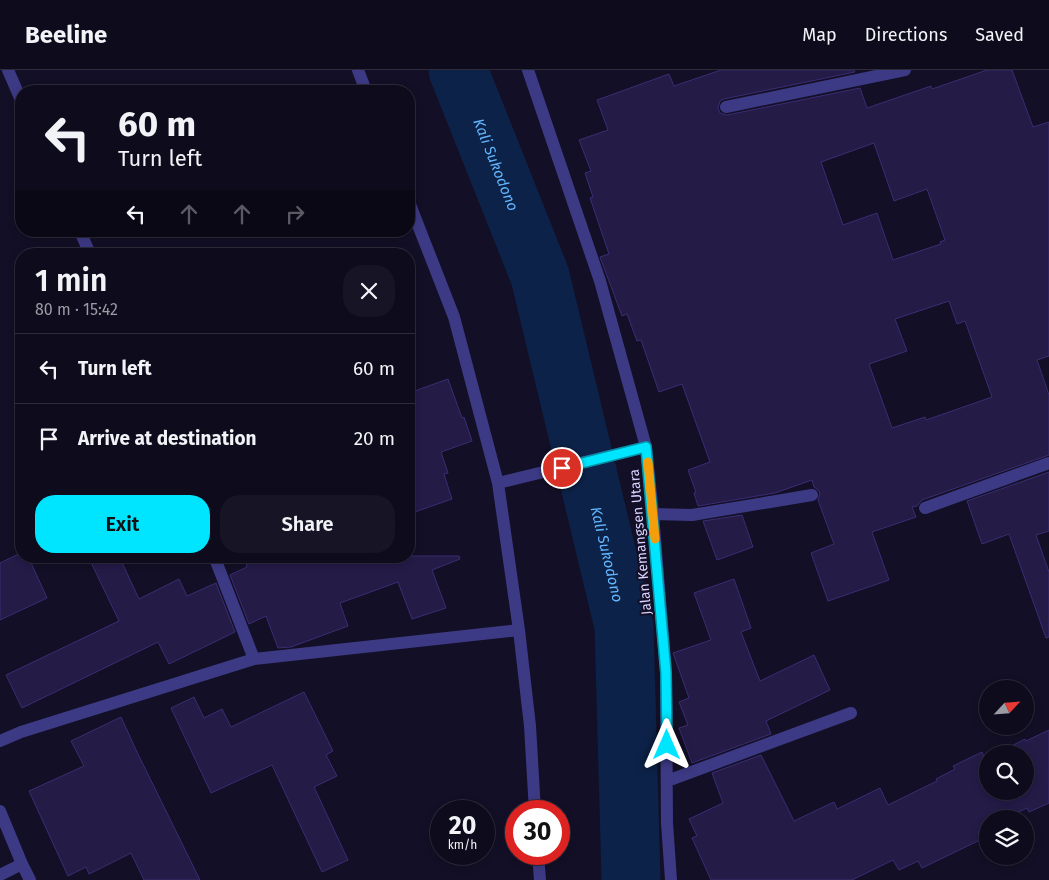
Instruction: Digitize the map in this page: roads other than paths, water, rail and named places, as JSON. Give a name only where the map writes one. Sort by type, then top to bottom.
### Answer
[{"type":"street","points":[[8,70],[15,86]]},
{"type":"street","points":[[358,70],[364,85]]},
{"type":"street","name":"Jalan Kemangsen Utara","points":[[528,70],[600,281],[646,447],[666,673],[667,823],[671,880]]},
{"type":"street","points":[[726,107],[905,70]]},
{"type":"street","points":[[415,217],[454,317],[498,483],[519,630],[530,726],[534,800]]},
{"type":"street","points":[[498,483],[646,447]]},
{"type":"street","points":[[925,508],[1049,463]]},
{"type":"street","points":[[653,514],[692,515],[812,496]]},
{"type":"street","points":[[217,563],[254,660]]},
{"type":"street","points":[[0,741],[21,732],[254,660],[519,630]]},
{"type":"street","points":[[667,781],[851,713]]},
{"type":"street","points":[[0,811],[30,880]]},
{"type":"street","points":[[0,875],[22,864]]},
{"type":"street","points":[[539,865],[540,880]]},
{"type":"waterway","name":"Kali Sukodono","points":[[458,70],[540,276],[624,626],[631,880]]}]
